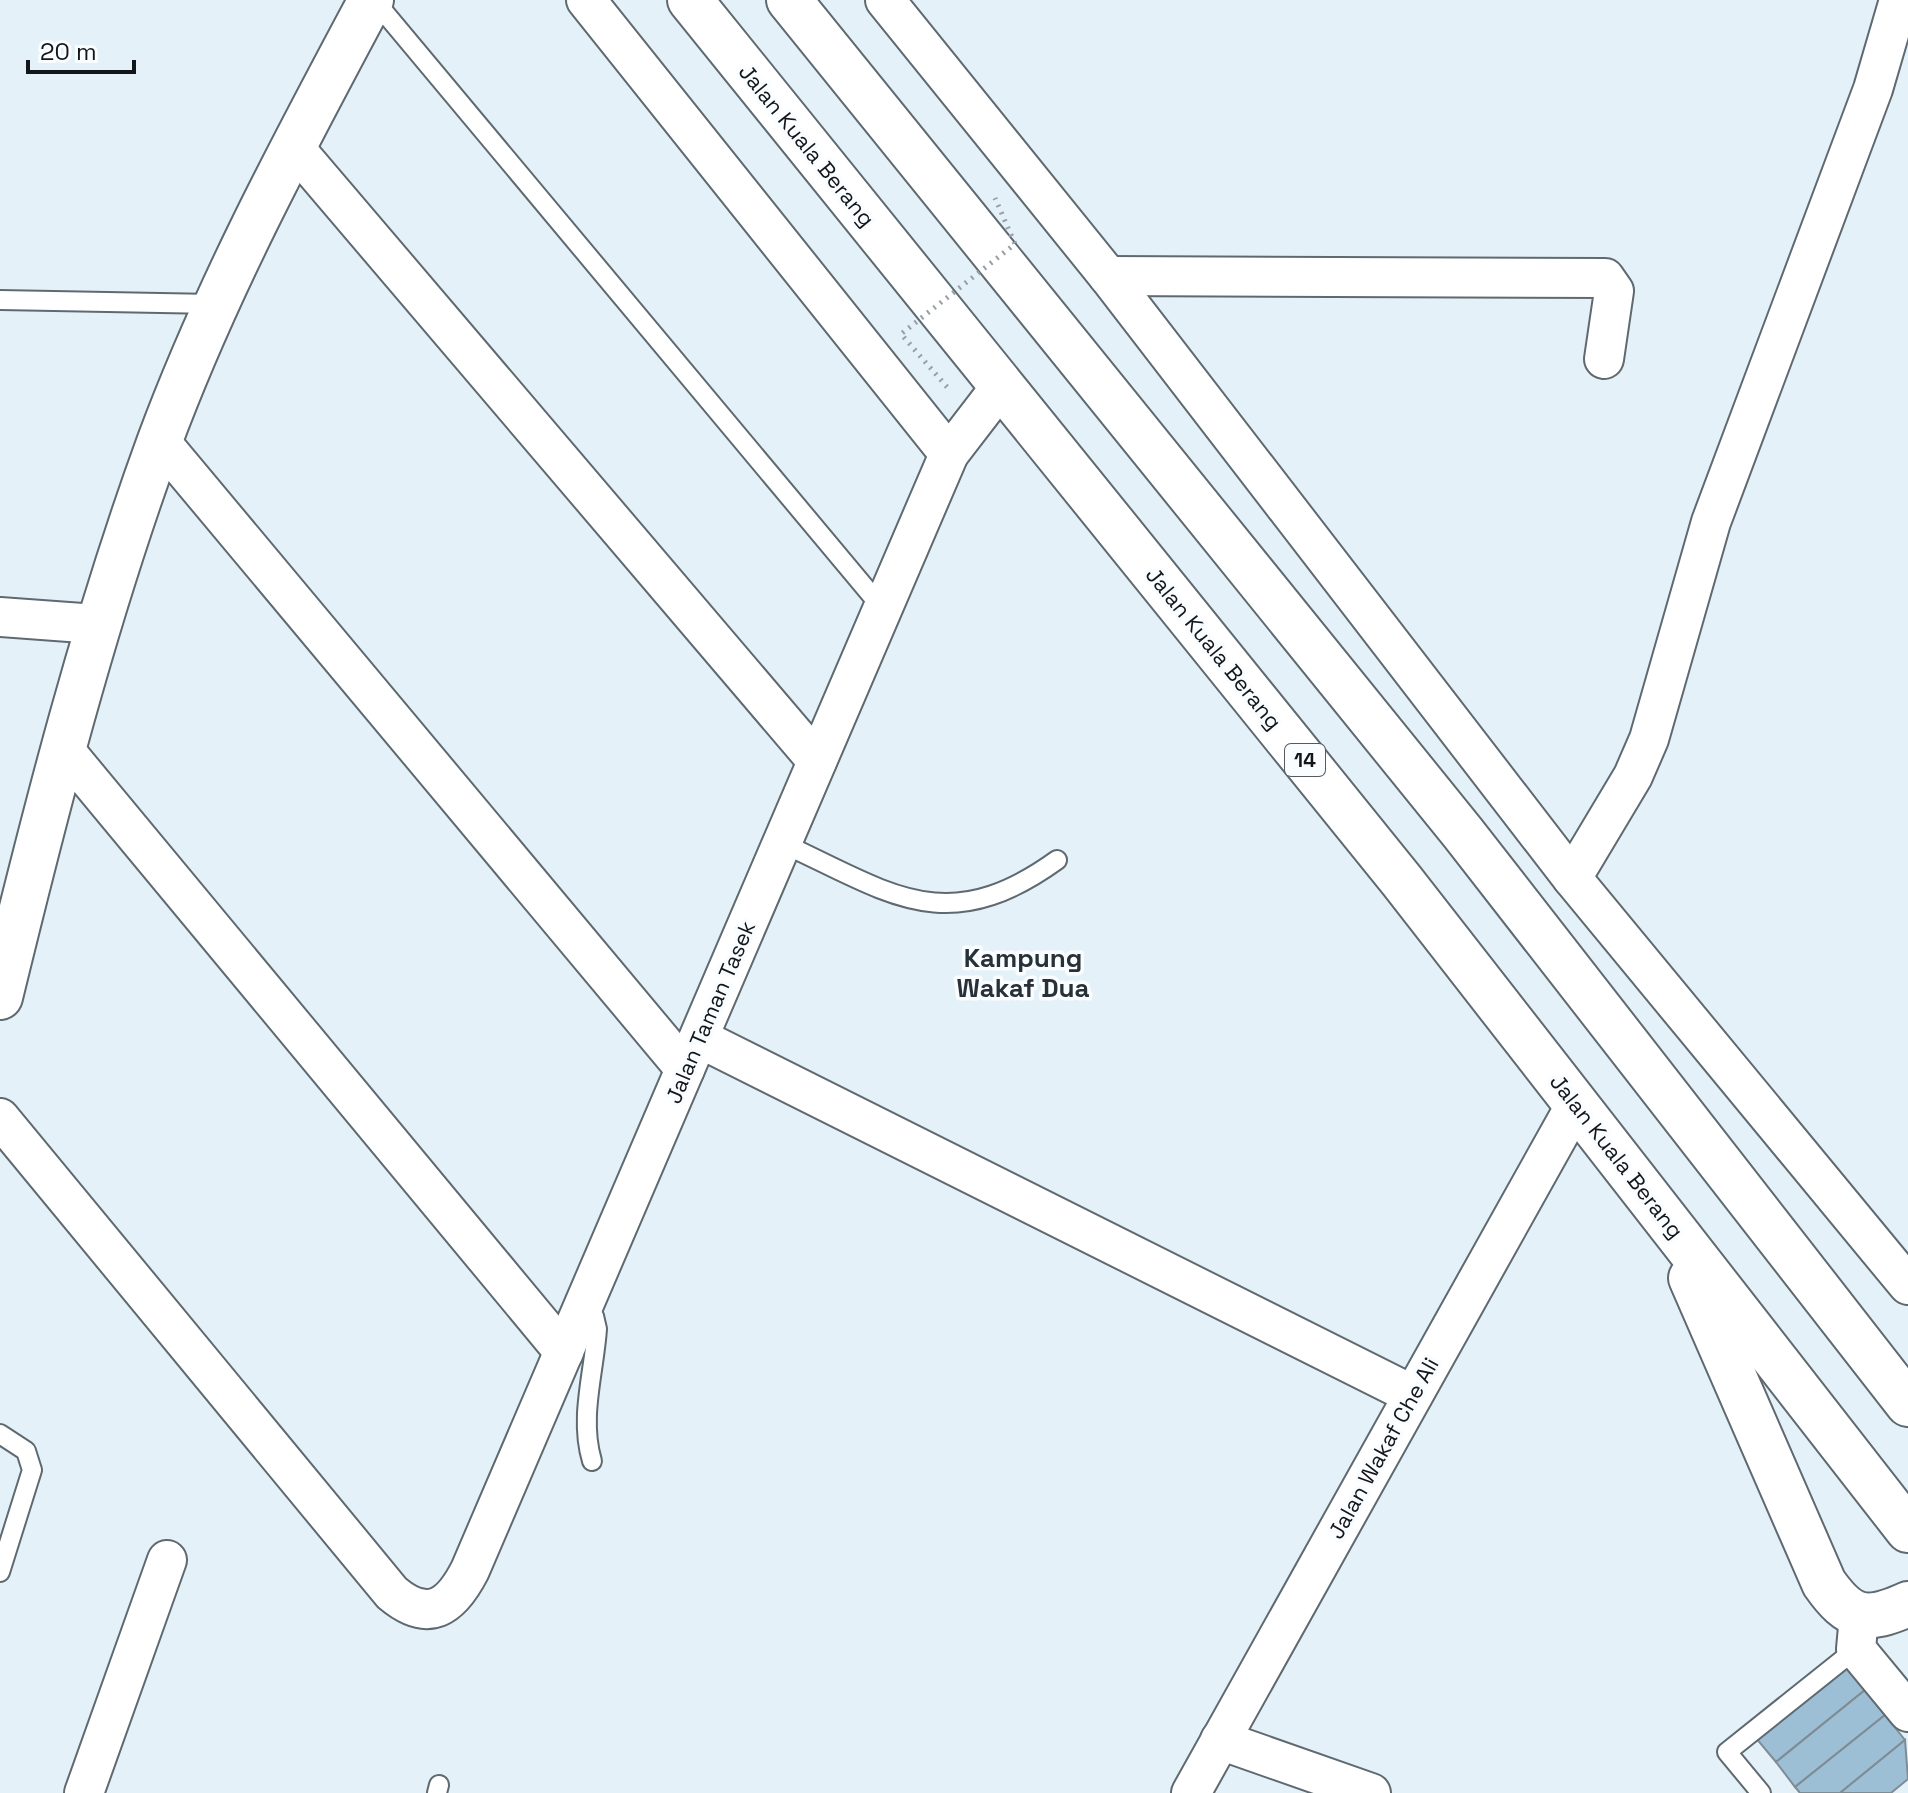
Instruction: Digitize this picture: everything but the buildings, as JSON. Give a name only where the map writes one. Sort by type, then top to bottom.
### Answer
[{"type":"main road","points":[[0,997],[96,624],[160,441],[217,304],[293,146],[373,0]]},
{"type":"main road","name":"Jalan Kuala Berang","points":[[690,0],[1402,881],[1908,1530]]},
{"type":"main road","points":[[789,0],[1463,833],[1908,1404]]},
{"type":"main road","points":[[1666,1219],[1824,1583],[1858,1632],[1880,1614],[1908,1604]]},
{"type":"street","points":[[586,0],[949,454]]},
{"type":"street","points":[[885,0],[1108,276],[1572,878],[1908,1285]]},
{"type":"street","points":[[1572,878],[1633,776],[1649,739],[1711,522],[1868,102],[1899,0]]},
{"type":"street","points":[[293,146],[817,761]]},
{"type":"street","points":[[1108,276],[1605,278],[1614,291],[1604,359]]},
{"type":"street","name":"Jalan Taman Tasek","points":[[0,1118],[392,1593],[407,1606],[425,1610],[441,1607],[458,1594],[470,1570],[949,454],[1002,385]]},
{"type":"street","points":[[160,441],[692,1053],[1413,1395]]},
{"type":"street","points":[[0,617],[96,624]]},
{"type":"street","points":[[62,747],[564,1352]]},
{"type":"street","name":"Jalan Wakaf Che Ali","points":[[1191,1793],[1576,1104]]},
{"type":"street","points":[[84,1793],[167,1560]]},
{"type":"street","points":[[1858,1632],[1908,1712]]},
{"type":"street","points":[[1220,1740],[1371,1793]]},
{"type":"lane","points":[[373,0],[883,609]]},
{"type":"lane","points":[[0,300],[217,304]]},
{"type":"lane","points":[[782,843],[905,899],[933,905],[967,902],[1000,891],[1030,880],[1057,860]]},
{"type":"lane","points":[[583,1307],[594,1316],[597,1329],[586,1429],[592,1461]]},
{"type":"lane","points":[[0,1434],[26,1451],[32,1470],[0,1572]]},
{"type":"lane","points":[[1761,1793],[1727,1752],[1858,1632]]},
{"type":"path","points":[[947,387],[901,334],[1015,244],[995,198]]},
{"type":"district","name":"Kampung Wakaf Dua","points":[[1023,973]]}]
